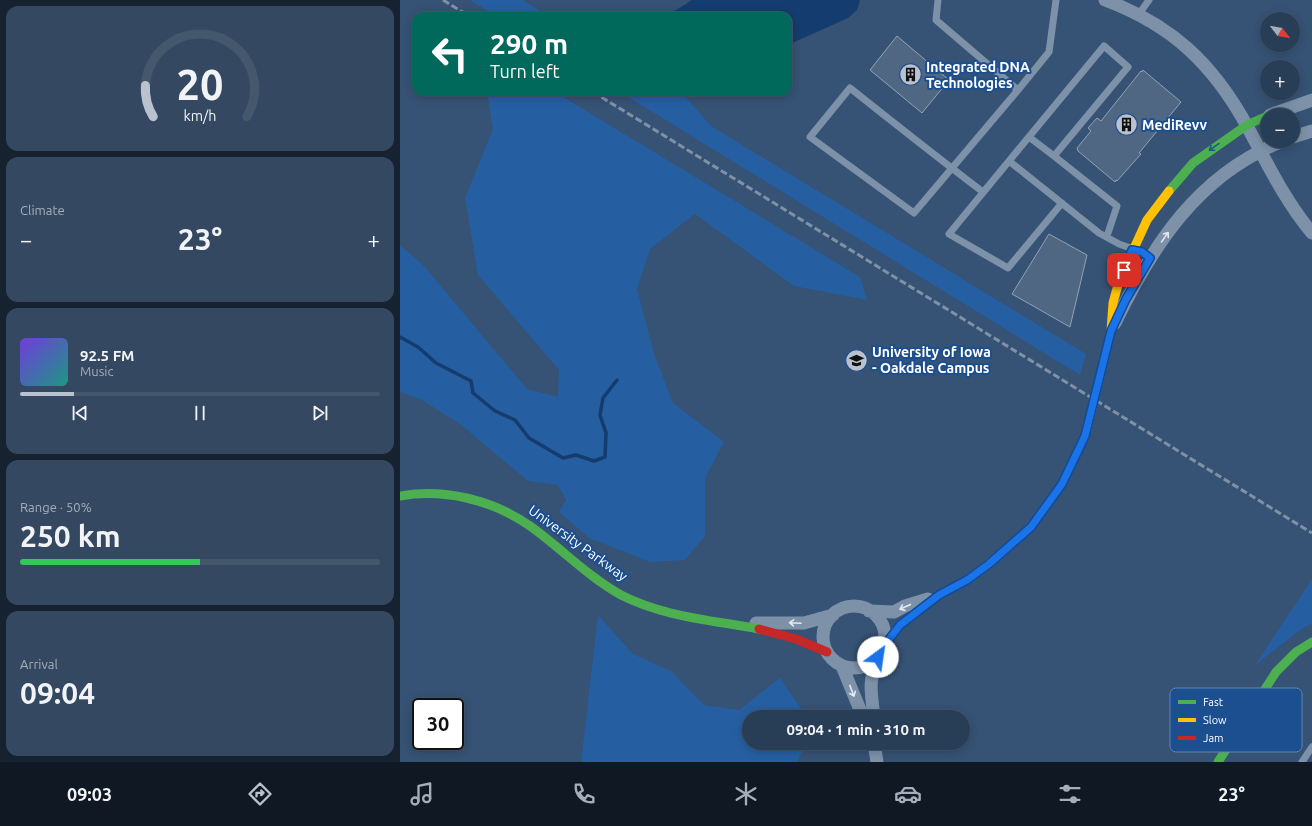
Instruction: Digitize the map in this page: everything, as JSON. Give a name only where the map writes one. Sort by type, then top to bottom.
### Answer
[{"type":"street","points":[[1105,0],[1139,14],[1170,33],[1200,61],[1226,91],[1247,125],[1288,200],[1312,233]]},
{"type":"street","points":[[1290,108],[1312,100]]},
{"type":"street","points":[[873,710],[870,684],[873,668],[881,652],[885,639],[884,629],[880,620],[864,608],[853,607],[843,609],[833,615],[828,622],[824,632],[824,642],[827,652],[833,660],[842,666],[851,668],[861,668],[870,664],[881,652],[900,625],[939,595],[967,580],[989,564],[1031,527],[1062,484],[1085,436],[1111,331],[1113,303],[1119,281],[1132,250],[1151,214],[1175,181],[1193,163],[1247,125],[1260,119]]},
{"type":"street","points":[[1300,135],[1312,131]]},
{"type":"street","points":[[1111,331],[1126,299],[1150,258],[1173,226],[1208,186],[1265,148]]},
{"type":"street","name":"University Parkway","points":[[400,496],[409,494],[438,494],[485,503],[508,512],[529,525],[586,572],[615,592],[636,602],[664,612],[695,619],[736,624],[802,640],[827,652]]},
{"type":"street","points":[[869,611],[894,612],[905,606],[939,595]]},
{"type":"street","name":"University Parkway","points":[[736,624],[783,622],[804,623],[833,615]]},
{"type":"street","points":[[1266,688],[1276,672],[1296,652],[1312,642]]},
{"type":"street","points":[[842,666],[860,710]]},
{"type":"street","points":[[875,750],[877,762]]},
{"type":"street","points":[[1218,762],[1224,752]]},
{"type":"lane","points":[[938,0],[936,20],[1018,90]]},
{"type":"lane","points":[[983,192],[952,168],[850,88],[810,137],[914,214],[952,168],[1018,90],[1049,52],[1056,0]]},
{"type":"lane","points":[[1139,14],[1149,0]]},
{"type":"lane","points":[[1054,156],[1128,67],[1104,46],[949,234],[1008,268],[1062,203]]},
{"type":"lane","points":[[1029,137],[1117,206],[1107,236]]},
{"type":"lane","points":[[1009,161],[1099,233],[1132,250],[1142,252],[1150,258]]},
{"type":"lane","points":[[1302,762],[1312,747]]},
{"type":"shaded area","points":[[470,0],[523,0],[542,12],[490,12]]},
{"type":"shaded area","points":[[692,0],[860,1],[857,10],[848,18],[792,43],[792,12],[672,12]]},
{"type":"shaded area","points":[[488,96],[562,96],[860,277],[867,300],[794,286],[695,214],[650,249],[637,289],[654,354],[673,403],[724,442],[705,478],[705,536],[685,560],[650,562],[589,538],[559,512],[566,500],[558,485],[528,481],[460,424],[422,400],[400,392],[400,245],[424,266],[527,389],[558,397],[559,370],[478,275],[465,198],[493,129]]},
{"type":"shaded area","points":[[627,96],[685,96],[711,126],[1086,354],[1080,375]]},
{"type":"shaded area","points":[[1312,579],[1312,624],[1303,628],[1255,665]]},
{"type":"shaded area","points":[[598,615],[633,654],[671,671],[704,705],[739,710],[780,678],[802,710],[742,710],[742,750],[803,750],[797,762],[581,762]]},
{"type":"building","name":"Integrated DNA Technologies","points":[[897,36],[949,80],[922,113],[870,70]]},
{"type":"building","name":"MediRevv","points":[[1143,70],[1181,102],[1139,153],[1141,154],[1115,182],[1078,151],[1077,148],[1091,131],[1088,128],[1097,118],[1101,121]]},
{"type":"building","points":[[1049,234],[1087,255],[1070,327],[1012,294]]},
{"type":"waterway","points":[[400,337],[418,347],[436,363],[471,381],[473,393],[495,411],[515,420],[529,438],[563,458],[576,455],[594,461],[605,457],[606,433],[600,415],[603,398],[617,380]]},
{"type":"railway","points":[[443,0],[462,12]]},
{"type":"railway","points":[[600,96],[1312,533]]},
{"type":"traffic: fast","points":[[1169,191],[1193,163],[1247,125],[1260,119]]},
{"type":"traffic: fast","points":[[884,646],[900,625],[939,595],[967,580],[989,564],[1031,527],[1062,484],[1087,429]]},
{"type":"traffic: fast","points":[[400,496],[417,494],[451,495],[484,503],[500,509],[530,526],[585,571],[621,595],[671,613],[759,629]]},
{"type":"traffic: fast","points":[[1266,688],[1276,672],[1296,652],[1312,642]]},
{"type":"traffic: fast","points":[[1218,762],[1224,752]]},
{"type":"traffic: slow","points":[[1087,429],[1111,331],[1113,303],[1119,281],[1147,220],[1169,191]]},
{"type":"traffic: jam","points":[[759,629],[796,639],[827,652]]},
{"type":"place","name":"Integrated DNA Technologies","points":[[910,75]]},
{"type":"place","name":"MediRevv","points":[[1127,125]]},
{"type":"place","name":"University of Iowa - Oakdale Campus","points":[[856,360]]},
{"type":"route","points":[[878,657],[884,646],[900,625],[939,595],[967,580],[1012,545],[1031,527],[1062,484],[1085,436],[1111,331],[1126,299],[1150,258],[1142,252],[1132,250],[1124,270]]}]
